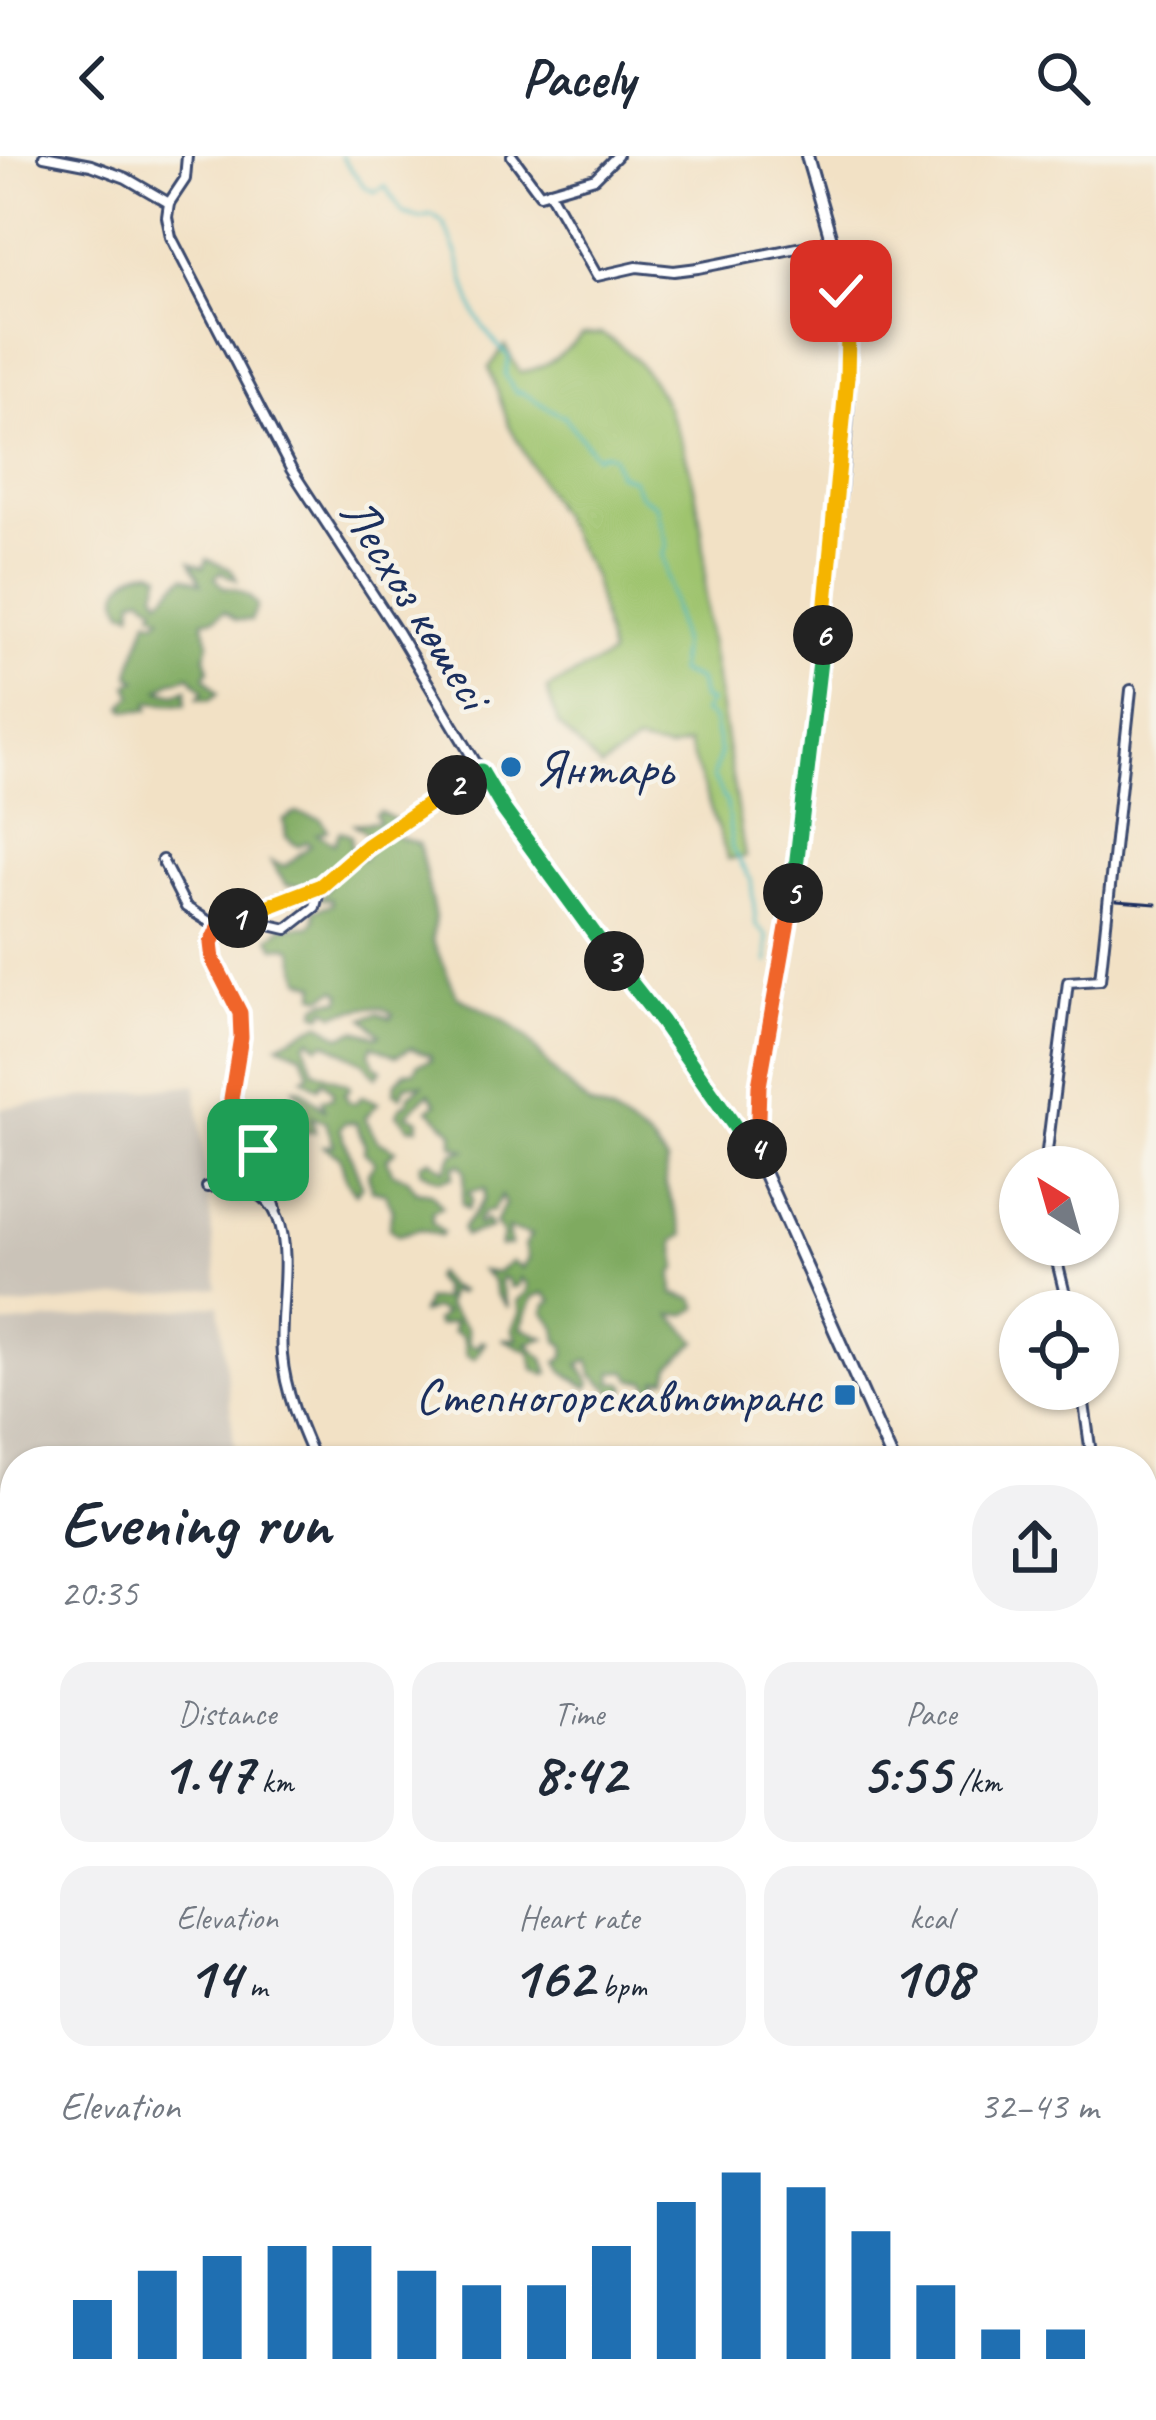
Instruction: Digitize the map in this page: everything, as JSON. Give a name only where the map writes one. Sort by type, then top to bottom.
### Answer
[{"type":"street","points":[[44,156],[126,178],[169,203],[184,179],[187,156]]},
{"type":"street","points":[[512,156],[540,194],[595,178],[617,156]]},
{"type":"street","points":[[807,156],[848,333],[843,452],[789,931],[755,1128],[759,1161],[886,1446]]},
{"type":"street","points":[[549,191],[598,276],[637,267],[698,268],[807,246],[820,256],[828,289],[842,298]]},
{"type":"street","name":"Лесхоз көшесі","points":[[169,203],[166,217],[171,237],[291,469],[566,898],[662,1022],[759,1161]]},
{"type":"street","points":[[1048,1146],[1068,982],[1100,980],[1131,690]]},
{"type":"street","points":[[308,1446],[298,1424],[281,1348],[284,1236],[258,1150],[231,1099],[240,1013],[213,960],[211,943],[218,928],[321,886],[367,846],[481,771]]},
{"type":"street","points":[[162,860],[186,907],[218,928]]},
{"type":"street","points":[[238,918],[287,929],[315,907],[321,886]]},
{"type":"street","points":[[208,1187],[244,1187],[265,1197],[276,1209]]},
{"type":"street","points":[[1085,1410],[1090,1446]]},
{"type":"shaded area","points":[[196,1084],[218,1288],[0,1308],[0,1108]]},
{"type":"shaded area","points":[[219,1305],[234,1446],[0,1446],[0,1325]]},
{"type":"green space","points":[[601,334],[645,372],[662,398],[687,458],[700,521],[707,622],[745,857],[728,859],[688,744],[669,750],[636,743],[601,768],[558,724],[547,689],[610,656],[593,577],[509,425],[489,368],[505,346],[520,373],[554,359],[582,335]]},
{"type":"green space","points":[[207,559],[232,570],[237,580],[220,572],[215,578],[257,606],[251,620],[236,620],[224,611],[203,620],[209,642],[205,676],[218,694],[210,700],[198,698],[204,691],[190,676],[160,690],[175,694],[187,689],[186,704],[149,702],[149,710],[126,710],[123,706],[133,695],[128,685],[137,680],[130,676],[131,669],[148,618],[156,621],[162,616],[142,596],[134,599],[132,613],[124,610],[121,587],[137,573],[153,570],[161,574],[156,591],[160,599],[185,576],[201,583],[191,562],[204,567]]},
{"type":"green space","points":[[380,812],[396,820],[387,828],[397,837],[419,844],[435,917],[432,939],[457,996],[527,1038],[589,1105],[612,1114],[650,1140],[667,1162],[665,1183],[684,1235],[674,1241],[678,1267],[673,1274],[674,1294],[694,1299],[698,1308],[672,1315],[697,1341],[671,1366],[668,1378],[657,1380],[661,1391],[656,1394],[646,1381],[633,1380],[627,1371],[613,1372],[612,1382],[627,1388],[617,1395],[593,1375],[588,1360],[579,1365],[591,1383],[588,1388],[562,1371],[557,1362],[564,1358],[565,1346],[544,1312],[552,1301],[544,1293],[533,1297],[521,1328],[545,1338],[527,1343],[544,1359],[549,1373],[534,1369],[530,1352],[502,1339],[517,1339],[512,1329],[520,1312],[517,1301],[527,1292],[527,1284],[520,1278],[518,1286],[510,1287],[501,1277],[508,1308],[482,1271],[497,1273],[511,1262],[522,1268],[528,1259],[524,1246],[531,1235],[508,1229],[510,1245],[500,1246],[503,1235],[495,1223],[505,1204],[501,1196],[492,1211],[484,1212],[477,1221],[478,1225],[486,1220],[491,1228],[465,1236],[462,1229],[484,1200],[485,1189],[469,1191],[468,1209],[462,1204],[465,1171],[461,1164],[454,1166],[453,1177],[440,1180],[421,1171],[421,1163],[430,1159],[445,1170],[453,1153],[465,1150],[453,1145],[453,1132],[429,1109],[437,1103],[429,1093],[407,1114],[419,1120],[418,1127],[410,1128],[397,1114],[422,1085],[406,1084],[401,1097],[394,1092],[396,1082],[405,1072],[431,1060],[430,1055],[411,1048],[396,1056],[373,1045],[370,1053],[382,1069],[376,1077],[363,1062],[325,1042],[318,1046],[310,1038],[305,1043],[314,1070],[349,1085],[344,1093],[349,1102],[362,1096],[378,1103],[365,1118],[377,1140],[396,1150],[387,1158],[392,1172],[408,1179],[416,1191],[431,1193],[442,1207],[432,1212],[432,1223],[443,1232],[441,1236],[420,1229],[398,1235],[389,1228],[392,1209],[385,1193],[371,1190],[368,1173],[375,1162],[364,1152],[356,1123],[345,1122],[340,1128],[362,1185],[356,1193],[346,1180],[340,1157],[324,1146],[334,1145],[325,1121],[312,1118],[315,1132],[304,1132],[301,1124],[307,1106],[294,1088],[324,1109],[322,1099],[332,1098],[333,1092],[323,1080],[318,1088],[303,1078],[309,1074],[302,1054],[278,1044],[320,1023],[340,1036],[356,1030],[377,1036],[380,1034],[364,1018],[378,1013],[391,1018],[393,1014],[372,1007],[334,1014],[326,1008],[323,1015],[316,1012],[325,1001],[341,1000],[342,994],[337,989],[323,997],[315,995],[317,985],[301,979],[293,950],[275,947],[270,938],[282,927],[310,926],[314,910],[332,904],[331,899],[320,899],[329,886],[313,880],[314,887],[286,885],[271,862],[285,866],[311,845],[297,846],[286,837],[284,820],[296,813],[321,819],[328,830],[317,834],[334,843],[340,831],[351,836],[351,854],[364,859],[368,847],[378,842],[354,824],[379,822],[375,815]]},
{"type":"green space","points":[[436,1273],[448,1287],[460,1291],[449,1291],[446,1306],[467,1329],[469,1344],[476,1347],[485,1342],[475,1359],[466,1355],[462,1338],[452,1332],[454,1322],[437,1326],[435,1322],[444,1314],[433,1309],[421,1313],[426,1300],[445,1299],[433,1277]]},
{"type":"waterway","points":[[341,156],[364,186],[375,192],[385,186],[403,213],[421,218],[432,215],[443,223],[481,324],[509,357],[505,375],[516,393],[564,417],[596,456],[613,456],[618,474],[632,479],[640,495],[656,505],[667,545],[663,554],[681,646],[678,672],[698,680],[702,699],[710,702],[703,712],[713,719],[720,752],[713,777],[727,804],[732,849],[751,880],[756,925],[767,936],[768,963]]},
{"type":"railway","points":[[1117,901],[1156,904]]},
{"type":"place","name":"Янтарь","points":[[511,767]]},
{"type":"place","name":"Степногорскавтотранс","points":[[845,1395]]},
{"type":"route","points":[[258,1150],[231,1099],[240,1013],[213,960],[211,943],[218,928],[321,886],[367,846],[481,771],[566,898],[662,1022],[759,1161],[755,1128],[759,1086],[789,931],[843,452],[848,333],[841,291]]}]
